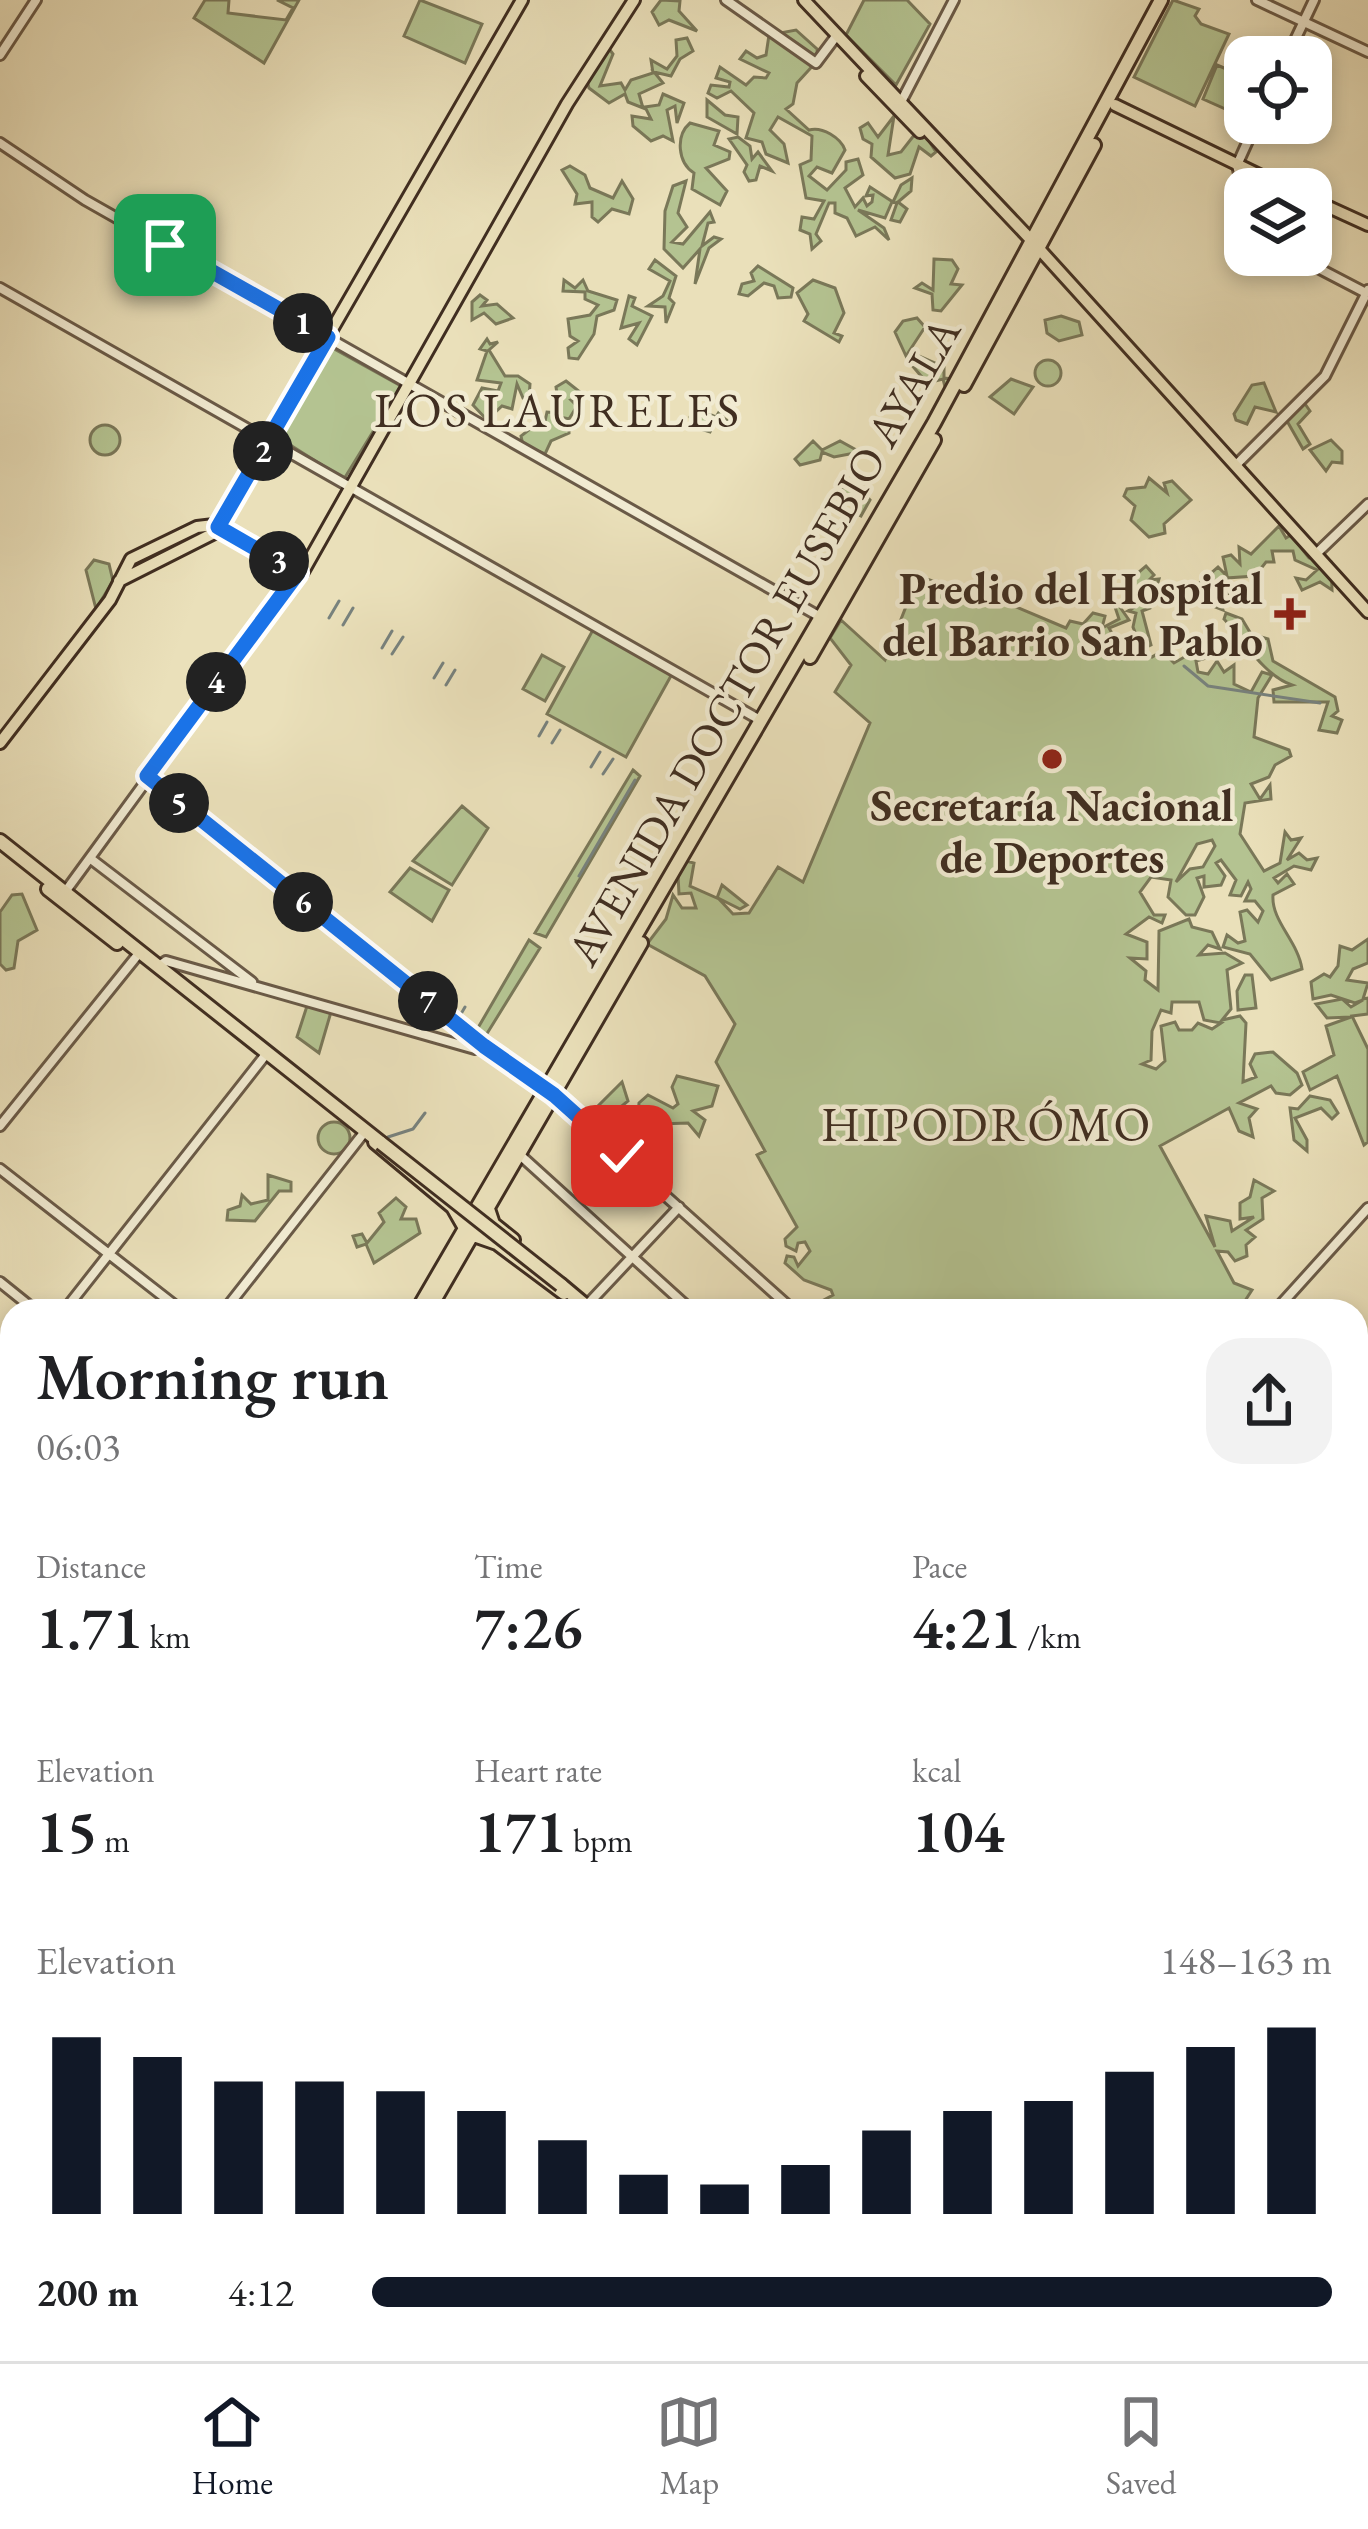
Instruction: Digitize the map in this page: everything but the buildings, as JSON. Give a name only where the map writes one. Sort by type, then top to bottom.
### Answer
[{"type":"highway","name":"AVENIDA DOCTOR EUSEBIO AYALA","points":[[434,1299],[827,620],[1115,105],[1165,0]]},
{"type":"highway","name":"AVENIDA DOCTOR EUSEBIO AYALA","points":[[1033,249],[1165,0]]},
{"type":"highway","name":"AVENIDA DOCTOR EUSEBIO AYALA","points":[[484,1206],[519,1154],[610,978],[827,620]]},
{"type":"highway","points":[[0,841],[136,957],[563,1289]]},
{"type":"highway","points":[[0,851],[162,963],[266,1054]]},
{"type":"highway","points":[[136,957],[162,963]]},
{"type":"highway","points":[[607,1002],[610,978]]},
{"type":"highway","points":[[375,1141],[462,1199],[484,1206],[494,1223],[574,1299]]},
{"type":"highway","points":[[375,1141],[453,1207],[470,1231],[497,1243],[563,1289]]},
{"type":"highway","name":"AVENIDA DOCTOR EUSEBIO AYALA","points":[[425,1299],[470,1231]]},
{"type":"main road","points":[[218,527],[522,0]]},
{"type":"main road","points":[[0,743],[131,560],[197,527],[218,527],[300,574],[567,104],[634,0]]},
{"type":"main road","points":[[794,0],[835,37]]},
{"type":"main road","points":[[803,0],[1368,611]]},
{"type":"main road","points":[[1115,105],[1243,168]]},
{"type":"main road","points":[[1332,210],[1368,226]]},
{"type":"street","points":[[0,56],[36,0]]},
{"type":"street","points":[[726,0],[816,63],[835,37]]},
{"type":"street","points":[[739,9],[746,0]]},
{"type":"street","points":[[898,105],[954,0]]},
{"type":"street","points":[[1257,0],[1368,52]]},
{"type":"street","points":[[1297,36],[1314,0]]},
{"type":"street","points":[[0,143],[85,200],[827,620]]},
{"type":"street","points":[[1238,168],[1246,144]]},
{"type":"street","points":[[1234,467],[1325,376],[1367,292],[1332,274]]},
{"type":"street","points":[[0,287],[764,722]]},
{"type":"street","points":[[1316,554],[1368,504]]},
{"type":"street","points":[[63,895],[300,574]]},
{"type":"street","points":[[147,776],[549,1094],[781,1299]]},
{"type":"street","points":[[91,859],[256,986]]},
{"type":"street","points":[[0,1126],[136,957]]},
{"type":"street","points":[[162,963],[475,1049],[484,1046]]},
{"type":"street","points":[[74,1299],[266,1054]]},
{"type":"street","points":[[235,1299],[375,1141]]},
{"type":"street","points":[[519,1154],[679,1299]]},
{"type":"street","points":[[0,1169],[167,1299]]},
{"type":"street","points":[[597,1299],[679,1207]]},
{"type":"street","points":[[1286,1299],[1368,1208]]},
{"type":"green space","points":[[205,0],[229,0],[228,13],[286,20],[293,8],[277,0],[299,0],[264,63],[194,18]]},
{"type":"green space","points":[[420,0],[482,24],[465,63],[404,36]]},
{"type":"green space","points":[[661,0],[680,1],[679,11],[697,31],[669,20],[659,25],[652,12]]},
{"type":"green space","points":[[864,0],[907,0],[930,24],[896,85],[846,35]]},
{"type":"green space","points":[[1173,0],[1199,9],[1195,16],[1201,24],[1229,34],[1224,36],[1195,106],[1134,77]]},
{"type":"green space","points":[[796,30],[817,49],[818,60],[797,83],[793,104],[786,109],[809,130],[835,137],[845,150],[832,173],[817,167],[809,176],[827,190],[846,170],[846,162],[858,159],[863,175],[845,188],[855,207],[863,198],[867,206],[872,202],[873,195],[866,196],[870,187],[893,202],[901,185],[912,178],[911,191],[898,202],[907,209],[900,222],[891,220],[897,203],[892,202],[885,218],[858,210],[884,228],[889,240],[875,227],[856,236],[847,218],[835,213],[835,203],[829,203],[816,234],[821,241],[812,249],[810,234],[800,230],[802,217],[814,219],[824,201],[806,198],[800,165],[811,160],[812,136],[778,117],[770,130],[784,144],[788,163],[766,154],[762,142],[746,138],[754,113],[731,91],[717,98],[708,93],[711,85],[729,87],[730,82],[716,78],[720,67],[746,85],[754,77],[766,78],[769,73],[740,59],[746,51],[757,58],[766,55],[769,35]]},
{"type":"green space","points":[[687,38],[693,51],[680,59],[671,76],[654,72],[663,83],[639,94],[643,108],[628,102],[625,94],[609,103],[589,88],[586,76],[604,42],[613,54],[600,86],[621,83],[625,90],[631,80],[653,73],[651,60],[667,69],[677,56],[676,40]]},
{"type":"green space","points":[[1217,65],[1224,68],[1224,108],[1203,99]]},
{"type":"green space","points":[[663,94],[684,103],[677,123],[675,106],[667,110],[673,141],[663,136],[651,141],[633,126],[632,116],[651,119],[645,107],[659,105]]},
{"type":"green space","points":[[707,100],[725,115],[738,117],[737,134],[707,117]]},
{"type":"green space","points":[[894,116],[888,155],[901,152],[915,134],[926,137],[936,152],[931,156],[919,147],[910,174],[895,178],[871,157],[872,144],[863,139],[860,128],[868,123],[878,137]]},
{"type":"green space","points":[[690,123],[719,131],[714,145],[730,152],[729,159],[706,168],[727,191],[720,205],[692,189],[694,173],[680,149]]},
{"type":"green space","points":[[738,137],[750,146],[752,159],[758,152],[772,171],[760,166],[756,180],[749,181],[744,172],[747,165],[729,139]]},
{"type":"green space","points":[[570,166],[585,175],[590,188],[613,198],[622,181],[633,199],[629,214],[612,209],[598,222],[592,217],[592,202],[575,204],[577,194],[562,170]]},
{"type":"green space","points":[[686,181],[678,213],[687,227],[672,242],[683,244],[710,212],[714,222],[708,223],[702,246],[714,237],[721,239],[709,248],[695,284],[700,249],[683,268],[664,249],[665,211],[673,186]]},
{"type":"green space","points":[[934,259],[952,260],[958,269],[951,284],[962,285],[941,311],[933,310],[932,294],[915,288],[922,283],[933,290]]},
{"type":"green space","points":[[655,260],[676,276],[669,298],[674,303],[666,323],[665,307],[648,306],[663,296],[670,281],[649,269]]},
{"type":"green space","points":[[758,266],[793,288],[791,297],[778,298],[774,286],[764,283],[748,296],[739,294],[742,284],[754,281],[751,273]]},
{"type":"green space","points":[[564,280],[575,288],[583,280],[588,291],[617,300],[614,310],[597,316],[594,334],[578,359],[569,358],[568,348],[578,341],[570,336],[568,319],[590,315],[598,305],[585,299],[585,292],[563,291]]},
{"type":"green space","points":[[813,280],[835,288],[844,313],[834,333],[842,336],[839,342],[804,321],[808,314],[797,293]]},
{"type":"green space","points":[[480,295],[487,300],[482,306],[497,304],[513,318],[496,324],[484,313],[472,320],[472,302]]},
{"type":"green space","points":[[629,296],[635,298],[632,306],[652,316],[637,345],[629,339],[639,323],[621,328]]},
{"type":"green space","points":[[1061,316],[1079,322],[1082,335],[1059,341],[1047,333],[1045,320]]},
{"type":"green space","points":[[917,318],[925,327],[906,356],[895,332],[903,321]]},
{"type":"green space","points":[[487,339],[490,344],[498,342],[489,350],[505,376],[518,376],[530,384],[529,398],[523,398],[517,384],[512,409],[502,406],[487,420],[473,405],[482,388],[498,391],[501,383],[477,380],[487,351],[480,349]]},
{"type":"green space","points":[[327,345],[401,386],[344,479],[276,436]]},
{"type":"green space","points":[[917,355],[944,367],[944,378],[953,379],[946,391],[943,379],[927,383],[910,363]]},
{"type":"green space","points":[[1048,360],[1061,373],[1048,386],[1035,373]]},
{"type":"green space","points":[[1011,379],[1033,387],[1014,414],[990,397]]},
{"type":"green space","points":[[566,381],[585,396],[571,400],[577,406],[569,419],[560,417],[569,424],[569,433],[551,441],[545,454],[523,445],[521,436],[535,425],[544,426],[547,412],[560,413],[556,387]]},
{"type":"green space","points":[[1264,383],[1276,412],[1255,407],[1247,424],[1236,420],[1234,414],[1252,385]]},
{"type":"green space","points":[[1303,401],[1310,411],[1298,424],[1310,444],[1303,449],[1283,414]]},
{"type":"green space","points":[[725,402],[728,411],[721,416],[729,422],[717,418],[710,432],[694,427],[690,417],[694,408],[716,417]]},
{"type":"green space","points":[[105,425],[116,429],[120,440],[116,451],[105,455],[94,451],[90,440],[94,429]]},
{"type":"green space","points":[[1331,440],[1342,451],[1342,463],[1332,462],[1326,471],[1310,450]]},
{"type":"green space","points":[[813,441],[822,450],[840,441],[860,452],[834,457],[822,452],[820,460],[800,465],[795,459]]},
{"type":"green space","points":[[1149,478],[1167,493],[1164,483],[1172,481],[1191,500],[1164,524],[1165,533],[1149,537],[1131,520],[1135,506],[1124,496],[1127,489],[1145,487]]},
{"type":"green space","points":[[854,482],[870,500],[861,516],[853,512],[856,503],[846,494],[841,500],[832,494]]},
{"type":"green space","points":[[1279,526],[1309,558],[1331,562],[1332,590],[1320,582],[1302,590],[1296,578],[1306,580],[1317,570],[1295,560],[1293,551],[1272,551],[1274,562],[1266,562],[1255,576],[1227,578],[1225,586],[1234,592],[1219,596],[1223,610],[1205,603],[1206,589],[1195,587],[1218,567],[1227,576],[1223,557],[1231,555],[1240,564],[1239,547],[1251,554]]},
{"type":"green space","points":[[94,560],[109,564],[113,581],[96,609],[86,570]]},
{"type":"green space","points":[[1146,566],[1154,575],[1149,580],[1159,579],[1150,608],[1142,611],[1151,645],[1142,649],[1133,627],[1136,613],[1128,611],[1150,598],[1141,587],[1136,591],[1127,582]]},
{"type":"green space","points":[[918,576],[970,594],[976,590],[1066,628],[1070,621],[1083,624],[1093,613],[1105,616],[1102,628],[1119,619],[1114,604],[1103,601],[1110,593],[1129,620],[1109,628],[1113,635],[1107,642],[1152,657],[1162,651],[1174,663],[1209,643],[1213,656],[1196,661],[1198,672],[1208,674],[1217,661],[1224,672],[1234,665],[1234,684],[1251,692],[1262,672],[1272,675],[1258,698],[1254,737],[1289,750],[1291,756],[1275,765],[1269,777],[1251,784],[1260,799],[1270,785],[1271,799],[1245,803],[1240,834],[1264,871],[1280,863],[1285,832],[1291,840],[1301,838],[1287,860],[1299,853],[1307,860],[1317,858],[1311,870],[1294,866],[1274,878],[1278,883],[1287,874],[1294,884],[1273,895],[1302,969],[1271,980],[1250,954],[1223,947],[1227,935],[1238,943],[1245,941],[1240,912],[1247,910],[1258,922],[1263,911],[1255,901],[1245,901],[1251,889],[1248,882],[1241,896],[1230,895],[1236,880],[1221,860],[1216,863],[1225,876],[1221,885],[1204,887],[1204,876],[1197,878],[1204,897],[1195,915],[1186,915],[1168,897],[1171,880],[1151,877],[1140,892],[1154,915],[1165,915],[1162,923],[1149,917],[1126,934],[1147,942],[1147,959],[1130,958],[1158,990],[1159,931],[1189,919],[1192,927],[1212,932],[1220,949],[1208,945],[1199,955],[1225,953],[1242,963],[1227,970],[1231,1009],[1222,1020],[1240,1016],[1246,1023],[1243,1082],[1256,1077],[1250,1064],[1255,1054],[1273,1052],[1297,1073],[1302,1085],[1290,1095],[1276,1093],[1271,1086],[1239,1103],[1257,1109],[1249,1118],[1253,1137],[1239,1131],[1229,1108],[1160,1146],[1215,1247],[1206,1216],[1230,1221],[1232,1231],[1254,1217],[1240,1219],[1240,1203],[1250,1197],[1254,1180],[1274,1191],[1262,1198],[1263,1219],[1246,1230],[1255,1237],[1246,1245],[1247,1256],[1235,1261],[1228,1252],[1217,1251],[1234,1283],[1252,1290],[1246,1299],[826,1299],[833,1295],[831,1290],[804,1280],[785,1263],[787,1256],[794,1257],[798,1266],[810,1251],[805,1242],[798,1243],[796,1251],[786,1246],[785,1239],[797,1227],[757,1155],[765,1151],[716,1062],[735,1024],[705,976],[647,944],[666,919],[673,895],[682,908],[696,908],[691,893],[679,894],[678,875],[707,823],[686,861],[694,863],[690,886],[717,898],[722,885],[747,905],[740,909],[718,898],[733,914],[749,913],[778,867],[803,882],[870,723],[835,692],[851,665],[830,638],[841,620],[885,660]],"holes":[[[1212,840],[1215,846],[1203,867],[1190,869],[1176,882],[1197,844]],[[1172,1002],[1199,1002],[1204,1020],[1221,1023],[1212,1029],[1198,1023],[1192,1030],[1179,1030],[1175,1022],[1161,1026],[1165,1061],[1156,1069],[1142,1064],[1151,1060],[1152,1031],[1161,1010],[1171,1013]]]},
{"type":"green space","points":[[1226,613],[1242,619],[1251,634],[1268,639],[1273,661],[1335,697],[1338,711],[1332,716],[1342,720],[1337,733],[1319,730],[1328,702],[1274,702],[1273,690],[1292,685],[1272,674],[1255,656],[1224,619]]},
{"type":"green space","points":[[594,628],[672,674],[626,757],[547,714]]},
{"type":"green space","points":[[542,655],[564,667],[545,701],[523,689]]},
{"type":"green space","points":[[633,770],[640,776],[546,937],[535,933]]},
{"type":"green space","points":[[462,806],[488,828],[452,885],[413,861]]},
{"type":"green space","points":[[410,868],[449,890],[432,921],[390,892]]},
{"type":"green space","points":[[22,894],[37,930],[18,941],[14,968],[6,970],[0,964],[0,912],[12,895]]},
{"type":"green space","points":[[1368,939],[1368,963],[1353,969],[1347,980],[1368,983],[1363,999],[1368,998],[1368,1014],[1352,1016],[1368,1049],[1368,1142],[1364,1145],[1337,1076],[1310,1090],[1303,1072],[1334,1055],[1326,1026],[1351,1017],[1327,1018],[1316,1004],[1342,999],[1351,1007],[1363,1000],[1355,1003],[1331,995],[1313,999],[1311,982],[1324,974],[1330,977],[1338,966],[1340,946],[1352,950]]},
{"type":"green space","points":[[529,940],[540,948],[483,1040],[475,1033]]},
{"type":"green space","points":[[1245,975],[1252,975],[1256,1008],[1238,1010],[1237,991]]},
{"type":"green space","points":[[307,1006],[331,1012],[319,1053],[297,1037]]},
{"type":"green space","points":[[677,1076],[718,1086],[712,1106],[693,1111],[705,1120],[699,1136],[688,1123],[659,1124],[638,1115],[639,1103],[648,1095],[673,1108],[678,1104],[672,1087]]},
{"type":"green space","points":[[622,1082],[628,1101],[606,1119],[598,1106]]},
{"type":"green space","points":[[1310,1096],[1330,1100],[1338,1113],[1332,1119],[1321,1108],[1295,1118],[1307,1140],[1307,1151],[1294,1140],[1290,1108],[1298,1109]]},
{"type":"green space","points":[[334,1122],[345,1127],[350,1138],[345,1149],[334,1154],[323,1149],[318,1138],[323,1127]]},
{"type":"green space","points":[[268,1175],[291,1182],[291,1191],[279,1191],[255,1221],[227,1220],[228,1210],[240,1206],[242,1195],[251,1204],[268,1200]]},
{"type":"green space","points":[[396,1198],[406,1207],[401,1219],[416,1219],[420,1233],[374,1263],[366,1244],[357,1247],[353,1236],[362,1234],[367,1243],[384,1222],[379,1213]]},
{"type":"waterway","points":[[329,618],[339,601]]},
{"type":"waterway","points":[[343,625],[353,608]]},
{"type":"waterway","points":[[382,648],[392,631]]},
{"type":"waterway","points":[[392,654],[403,637]]},
{"type":"waterway","points":[[434,678],[443,663]]},
{"type":"waterway","points":[[1184,666],[1208,686],[1320,703]]},
{"type":"waterway","points":[[446,685],[455,670]]},
{"type":"waterway","points":[[539,736],[547,722]]},
{"type":"waterway","points":[[552,743],[560,730]]},
{"type":"waterway","points":[[591,767],[600,752]]},
{"type":"waterway","points":[[603,774],[613,759]]},
{"type":"waterway","points":[[579,876],[635,780]]},
{"type":"waterway","points":[[447,1011],[454,1000]]},
{"type":"waterway","points":[[458,1019],[465,1007]]},
{"type":"waterway","points":[[388,1137],[413,1129],[425,1113]]},
{"type":"place","name":"Predio del Hospital del Barrio San Pablo","points":[[1290,614]]},
{"type":"place","name":"Secretaría Nacional de Deportes","points":[[1052,759]]},
{"type":"district","name":"LOS LAURELES","points":[[558,410]]},
{"type":"district","name":"HIPODRÓMO","points":[[987,1124]]},
{"type":"route","points":[[165,245],[328,337],[218,527],[298,573],[147,776],[484,1046],[554,1095],[622,1156]]}]
